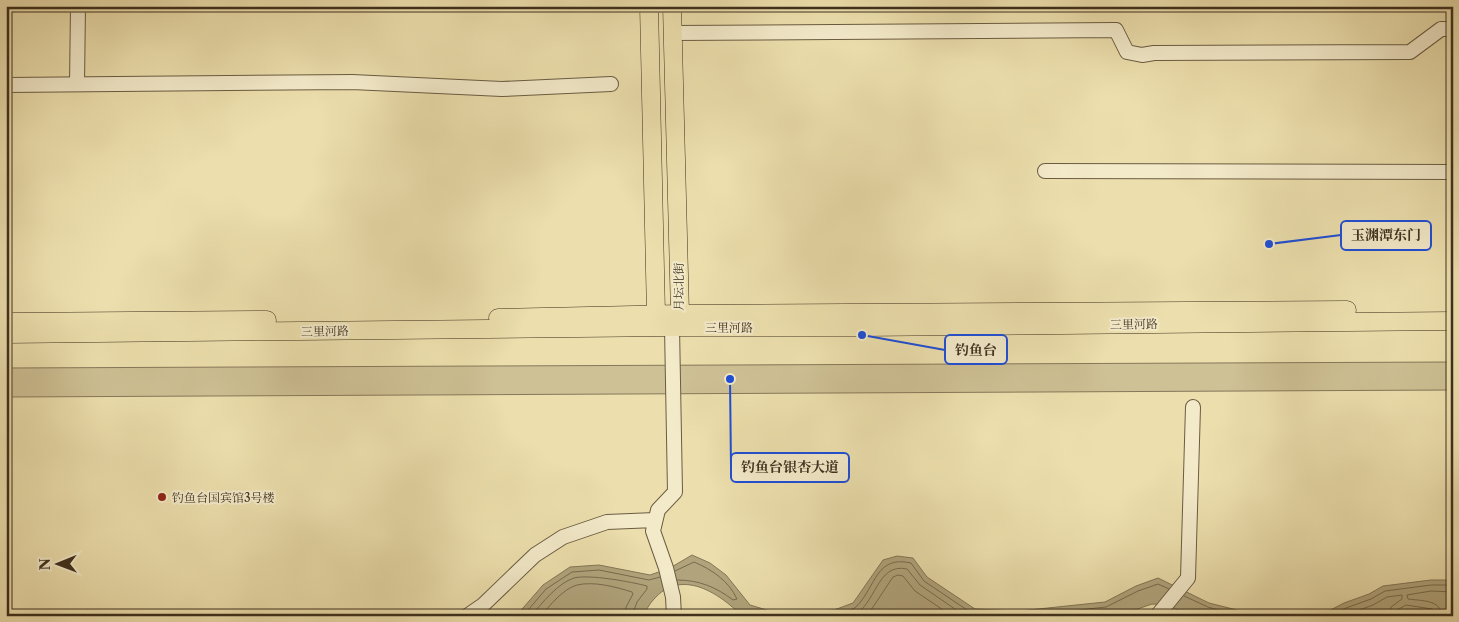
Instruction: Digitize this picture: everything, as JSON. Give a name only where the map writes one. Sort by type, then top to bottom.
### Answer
[{"type":"main road","name":"月坛北街","points":[[649,6],[656,314]]},
{"type":"main road","name":"月坛北街","points":[[672,6],[676,320]]},
{"type":"main road","name":"三里河路","points":[[6,334],[676,320],[1453,310]]},
{"type":"main road","name":"三里河路","points":[[6,322],[484,318],[656,314],[676,320],[880,327],[1453,321]]},
{"type":"street","points":[[77,84],[78,6]]},
{"type":"street","points":[[673,32],[1116,30],[1128,52],[1142,55],[1154,53],[1410,52],[1441,29],[1453,29]]},
{"type":"street","points":[[6,85],[352,82],[502,89],[611,84]]},
{"type":"street","points":[[1046,171],[1453,172]]},
{"type":"street","points":[[674,616],[666,568],[653,531],[658,510],[675,492],[676,320]]},
{"type":"street","points":[[1157,616],[1188,578],[1193,407]]},
{"type":"street","points":[[467,616],[483,605],[535,555],[563,538],[607,522],[656,520]]},
{"type":"shaded area","points":[[1453,362],[1453,390],[6,397],[6,368]]},
{"type":"water","points":[[692,555],[710,563],[726,575],[750,605],[780,614],[834,610],[853,603],[883,560],[897,556],[913,558],[927,577],[975,609],[1019,611],[1105,602],[1136,586],[1158,578],[1209,603],[1237,610],[1251,616],[1195,616],[1179,611],[1169,605],[1152,604],[1117,616],[742,616],[717,595],[703,588],[677,585],[665,590],[653,600],[643,616],[516,616],[543,585],[570,567],[599,565],[650,575],[670,568]]},
{"type":"water","points":[[1431,580],[1453,580],[1453,616],[1436,616],[1406,610],[1397,616],[1319,616],[1383,586]]},
{"type":"water","points":[[88,610],[108,616],[69,616]]},
{"type":"place","name":"玉渊潭东门","points":[[1269,244]]},
{"type":"place","name":"钓鱼台","points":[[862,335]]},
{"type":"place","name":"钓鱼台银杏大道","points":[[730,379]]},
{"type":"place","name":"钓鱼台国宾馆3号楼","points":[[162,497]]}]
